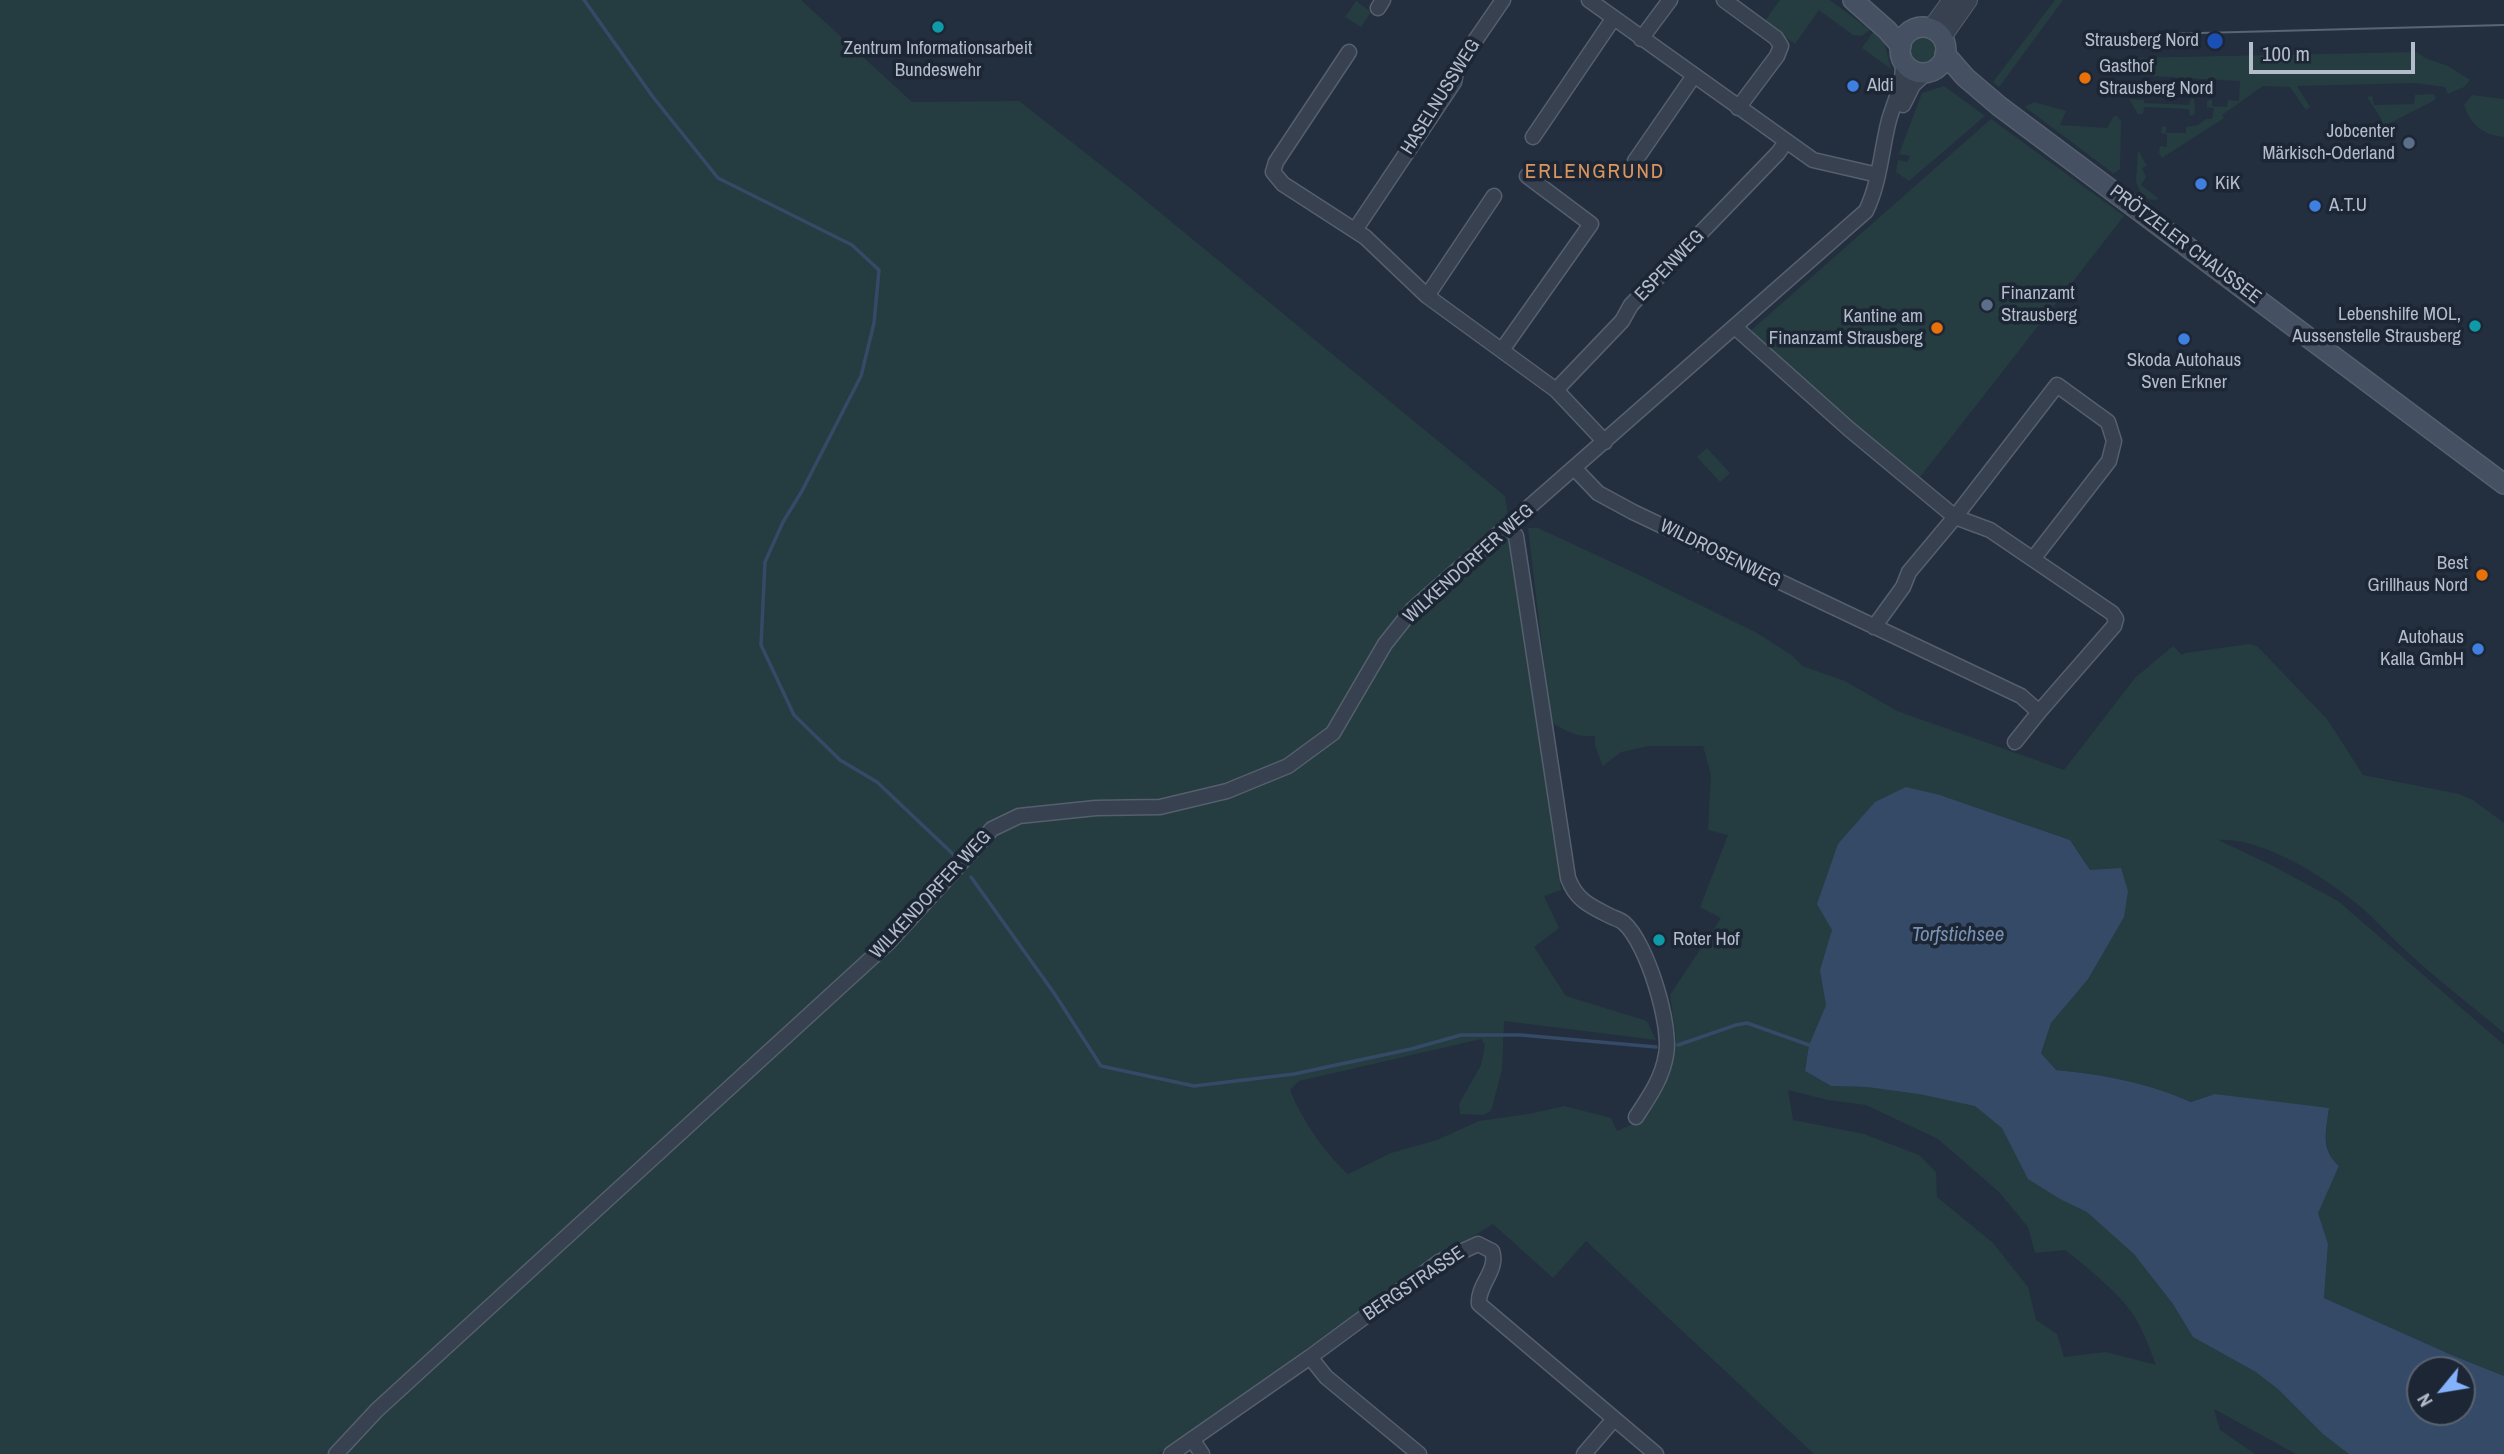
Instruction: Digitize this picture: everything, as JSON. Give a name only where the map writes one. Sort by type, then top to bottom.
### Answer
[{"type":"main road","name":"PRÖTZELER CHAUSSEE","points":[[1856,0],[1922,43],[1999,106],[2504,484]]},
{"type":"main road","name":"PRÖTZELER CHAUSSEE","points":[[1922,43],[1913,71],[1929,72],[1959,83],[1999,106]]},
{"type":"main road","points":[[1922,43],[1942,63],[1929,72]]},
{"type":"street","name":"HASELNUSSWEG","points":[[1355,230],[1454,82],[1457,67],[1503,0]]},
{"type":"street","points":[[1589,0],[1813,160],[1878,175]]},
{"type":"street","points":[[1641,39],[1670,0]]},
{"type":"street","points":[[1724,0],[1776,38],[1781,46],[1777,56],[1738,108]]},
{"type":"street","points":[[1922,43],[1952,0]]},
{"type":"street","points":[[1922,43],[1968,0]]},
{"type":"street","points":[[1533,136],[1613,19]]},
{"type":"street","name":"WILKENDORFER WEG","points":[[336,1454],[377,1410],[889,942],[992,829],[1019,816],[1096,808],[1160,807],[1214,794],[1288,766],[1334,733],[1385,644],[1412,610],[1510,527],[1858,219],[1871,200],[1889,122],[1903,80],[1922,43]]},
{"type":"street","points":[[1349,52],[1276,162],[1273,172],[1283,184],[1355,230],[1427,296],[1556,390],[1605,442]]},
{"type":"street","name":"WILKENDORFER WEG","points":[[1885,148],[1910,90],[1929,72]]},
{"type":"street","points":[[1635,161],[1693,76]]},
{"type":"street","name":"ESPENWEG","points":[[1556,390],[1622,321],[1632,305],[1778,153],[1785,142]]},
{"type":"street","points":[[1502,350],[1591,224],[1527,176]]},
{"type":"street","points":[[1427,296],[1494,196]]},
{"type":"street","points":[[1735,328],[1849,429],[1955,517],[1990,530],[2112,613],[2116,619],[2114,626],[2015,742]]},
{"type":"street","points":[[1874,627],[1903,587],[1909,572],[1955,517],[2057,384],[2108,422],[2114,441],[2109,461],[2034,559]]},
{"type":"street","name":"WILDROSENWEG","points":[[1575,469],[1598,493],[2021,696],[2039,712]]},
{"type":"street","points":[[1510,527],[1516,536],[1573,892],[1585,902],[1624,923],[1642,951],[1659,991],[1667,1051],[1654,1089],[1636,1117]]},
{"type":"street","name":"BERGSTRASSE","points":[[1171,1454],[1439,1262],[1478,1244],[1492,1251],[1494,1256],[1478,1298],[1479,1304],[1656,1454]]},
{"type":"street","points":[[1310,1357],[1326,1377],[1419,1454]]},
{"type":"street","points":[[1584,1454],[1614,1419]]},
{"type":"street","points":[[1192,1439],[1202,1454]]},
{"type":"green space","points":[[0,0],[801,0],[912,102],[1019,101],[1129,187],[1505,496],[1539,720],[1561,890],[1544,896],[1559,928],[1534,947],[1566,996],[1647,1021],[1656,1040],[1504,1021],[1502,1070],[1491,1111],[1483,1115],[1460,1114],[1459,1104],[1481,1065],[1485,1045],[1481,1039],[1299,1081],[1290,1090],[1301,1113],[1322,1146],[1348,1174],[1391,1153],[1437,1140],[1479,1121],[1564,1106],[1611,1118],[1617,1131],[1638,1122],[1668,1065],[1676,1039],[1670,995],[1721,918],[1700,907],[1728,835],[1708,830],[1711,775],[1703,746],[1649,746],[1621,752],[1603,766],[1595,746],[1595,736],[1578,735],[1551,722],[1528,528],[1538,528],[1757,633],[1793,656],[1802,666],[1845,681],[1897,711],[2064,770],[2135,678],[2173,646],[2182,655],[2249,644],[2257,646],[2327,719],[2363,775],[2459,794],[2473,800],[2504,823],[2504,1033],[2416,960],[2362,908],[2331,885],[2294,862],[2255,845],[2218,840],[2338,901],[2504,1045],[2504,1376],[2476,1365],[2476,1356],[2454,1356],[2324,1298],[2328,1244],[2317,1213],[2339,1166],[2327,1146],[2329,1109],[2215,1094],[2191,1102],[2125,1080],[2056,1070],[2041,1053],[2051,1023],[2077,991],[2090,870],[2070,840],[1940,795],[1832,930],[1826,1005],[1809,1045],[1805,1071],[1831,1086],[1867,1087],[1884,1072],[1926,1059],[2389,1454],[2296,1454],[2214,1409],[2220,1430],[2255,1454],[1814,1454],[1586,1241],[1553,1278],[1493,1224],[1439,1258],[1437,1256],[1158,1454],[0,1454]],"holes":[[[1788,1090],[1828,1100],[1866,1105],[1938,1139],[1999,1192],[2028,1227],[2035,1253],[2065,1250],[2091,1271],[2130,1310],[2156,1365],[2106,1352],[2064,1357],[2057,1334],[2036,1320],[2028,1287],[1993,1243],[1937,1197],[1936,1172],[1919,1155],[1864,1134],[1793,1120]]]},
{"type":"green space","points":[[1780,0],[1830,0],[1870,30],[1861,36],[1853,35],[1819,10],[1795,44],[1764,22]]},
{"type":"green space","points":[[2055,0],[2063,0],[1999,87],[1993,82]]},
{"type":"green space","points":[[1356,1],[1371,12],[1361,27],[1345,17]]},
{"type":"green space","points":[[1873,32],[1884,42],[1891,69],[1862,48]]},
{"type":"green space","points":[[1923,36],[1934,40],[1938,51],[1934,62],[1923,66],[1912,62],[1908,51],[1912,40]]},
{"type":"green space","points":[[2417,52],[2425,58],[2448,66],[2470,80],[2464,87],[2448,94],[2445,87],[2415,83],[2297,86],[2310,107],[2306,110],[2290,87],[2263,86],[2222,115],[2224,118],[2162,158],[2159,153],[2160,146],[2167,147],[2167,134],[2161,133],[2162,127],[2166,126],[2166,133],[2186,133],[2186,127],[2212,119],[2214,108],[2207,107],[2207,101],[2212,99],[2212,106],[2227,107],[2228,100],[2239,101],[2240,81],[2130,75],[2130,58]]},
{"type":"green space","points":[[1944,86],[1985,116],[1909,181],[1896,172],[1898,160],[1907,162],[1910,156],[1899,154],[1922,93]]},
{"type":"green space","points":[[2433,94],[2436,98],[2433,101],[2355,141],[2382,120],[2367,97],[2372,96],[2374,105],[2414,104],[2415,95]]},
{"type":"green space","points":[[2472,95],[2504,99],[2504,137],[2484,131],[2470,118],[2464,105]]},
{"type":"green space","points":[[2129,99],[2144,100],[2144,103],[2189,105],[2191,99],[2194,99],[2195,114],[2190,116],[2189,109],[2144,107],[2143,114],[2138,114]]},
{"type":"green space","points":[[2034,102],[2066,111],[2060,125],[2107,128],[2114,116],[2117,116],[2121,121],[2120,169],[2114,174],[2025,107]]},
{"type":"green space","points":[[1991,119],[2124,216],[1917,481],[1747,334]]},
{"type":"green space","points":[[2138,150],[2147,166],[2142,168],[2146,177],[2141,185],[2158,198],[2156,200],[2143,198],[2136,182]]},
{"type":"green space","points":[[1707,448],[1730,473],[1720,482],[1697,457]]},
{"type":"water","name":"Torfstichsee","points":[[1906,787],[1940,795],[2070,840],[2090,870],[2121,868],[2128,891],[2124,917],[2088,979],[2051,1023],[2041,1053],[2056,1070],[2125,1080],[2191,1102],[2215,1094],[2329,1108],[2327,1146],[2339,1166],[2318,1213],[2328,1244],[2324,1298],[2454,1356],[2406,1356],[2406,1426],[2476,1426],[2476,1365],[2504,1376],[2504,1454],[2349,1454],[2323,1434],[2278,1389],[2256,1372],[2193,1337],[2173,1304],[2134,1254],[2087,1212],[2028,1179],[2002,1128],[1975,1106],[1919,1094],[1867,1087],[1831,1086],[1805,1071],[1809,1045],[1826,1005],[1820,970],[1832,930],[1817,904],[1838,844],[1875,802]]},
{"type":"waterway","points":[[584,0],[653,97],[718,178],[852,245],[879,270],[874,323],[861,376],[802,491],[783,522],[765,562],[761,645],[794,715],[840,760],[877,782],[954,855]]},
{"type":"waterway","points":[[971,877],[1054,993],[1101,1066],[1194,1086],[1294,1074],[1411,1049],[1461,1035],[1521,1035],[1656,1047]]},
{"type":"waterway","points":[[1678,1045],[1747,1023],[1809,1045]]},
{"type":"tram line","points":[[2087,36],[2504,25]]},
{"type":"place","name":"Zentrum Informationsarbeit Bundeswehr","points":[[938,27]]},
{"type":"place","name":"Strausberg Nord","points":[[2215,41]]},
{"type":"place","name":"Gasthof Strausberg Nord","points":[[2085,78]]},
{"type":"place","name":"Aldi","points":[[1853,86]]},
{"type":"place","name":"Jobcenter Märkisch-Oderland","points":[[2409,143]]},
{"type":"place","name":"KiK","points":[[2201,184]]},
{"type":"place","name":"A.T.U","points":[[2315,206]]},
{"type":"place","name":"Finanzamt Strausberg","points":[[1987,305]]},
{"type":"place","name":"Lebenshilfe MOL, Aussenstelle Strausberg","points":[[2475,326]]},
{"type":"place","name":"Kantine am Finanzamt Strausberg","points":[[1937,328]]},
{"type":"place","name":"Skoda Autohaus Sven Erkner","points":[[2184,339]]},
{"type":"place","name":"Best Grillhaus Nord","points":[[2482,575]]},
{"type":"place","name":"Autohaus Kalla GmbH","points":[[2478,649]]},
{"type":"place","name":"Roter Hof","points":[[1659,940]]},
{"type":"district","name":"ERLENGRUND","points":[[1595,172]]}]
